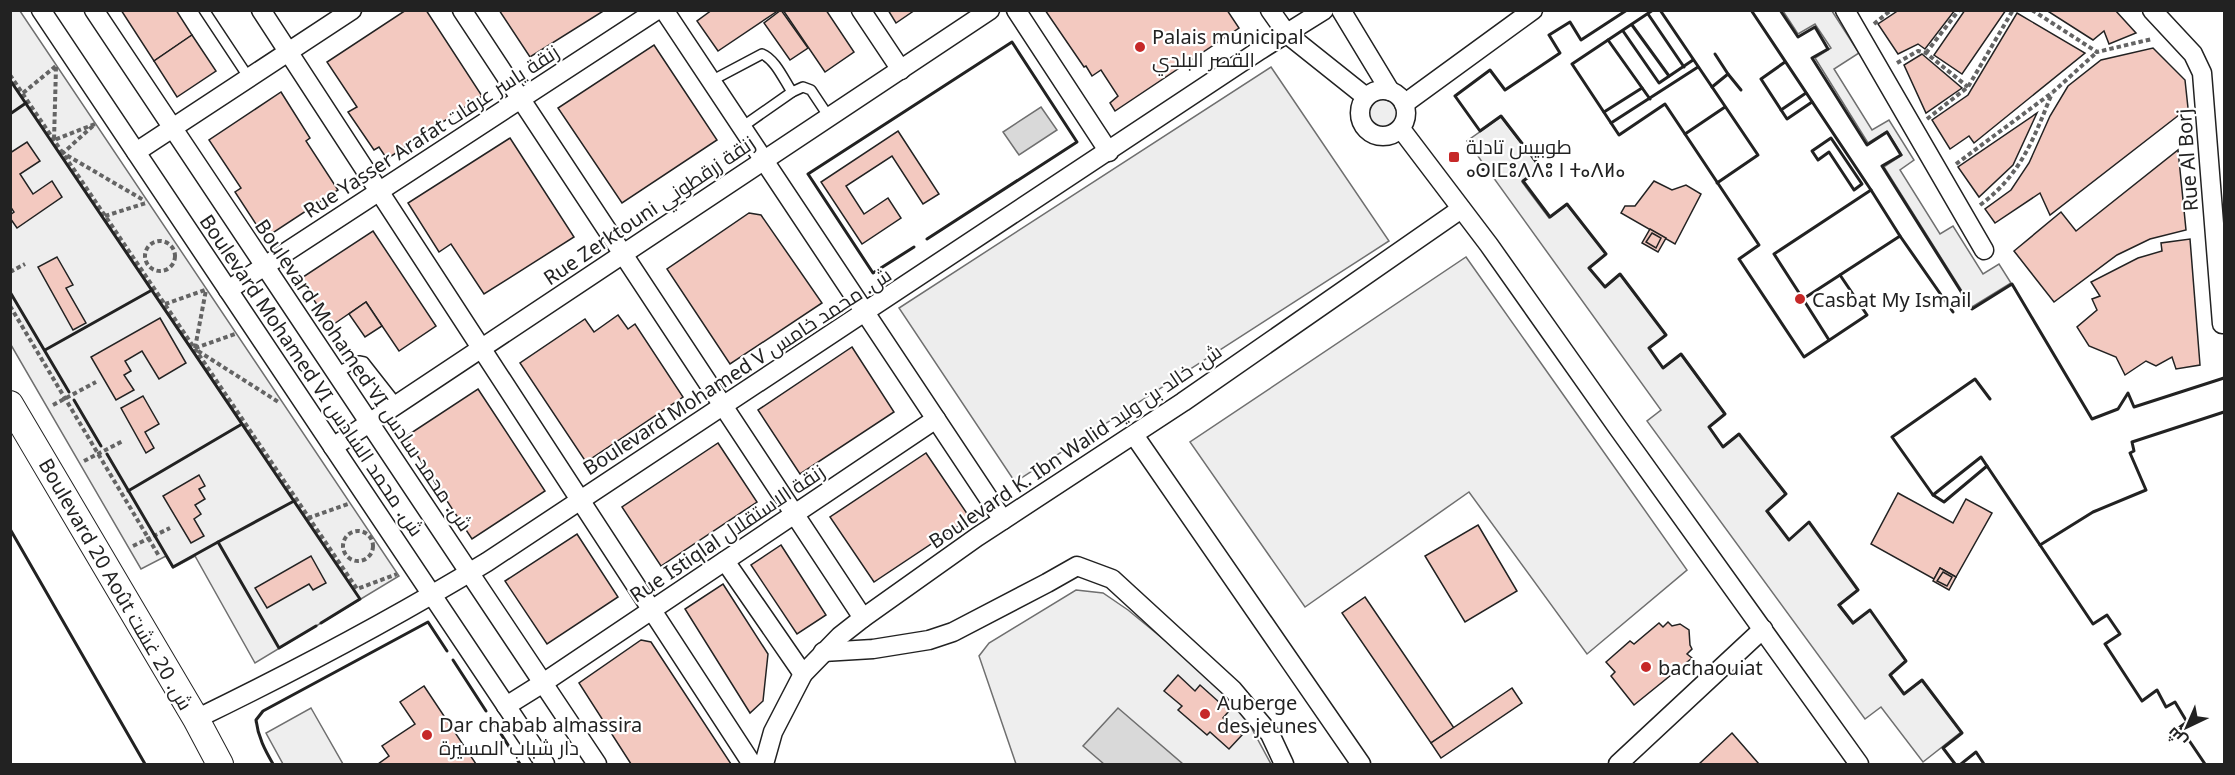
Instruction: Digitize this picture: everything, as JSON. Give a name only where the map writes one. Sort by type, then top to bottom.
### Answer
[{"type":"main road","name":"Boulevard 20 Août ش. 20 غشت","points":[[10,404],[196,719],[220,765]]},
{"type":"street","name":"Boulevard Mohamed VI ش. محمد سادس","points":[[94,10],[597,765]]},
{"type":"street","points":[[261,10],[752,765]]},
{"type":"street","points":[[136,152],[352,10]]},
{"type":"street","points":[[462,10],[863,618]]},
{"type":"street","name":"Rue Yasser Arafat زنقة ياسر عرفات","points":[[228,290],[657,10]]},
{"type":"street","points":[[664,10],[1002,520]]},
{"type":"street","points":[[861,10],[901,70]]},
{"type":"street","name":"Rue Zerktouni زنقة زرقطوني","points":[[333,447],[990,10]]},
{"type":"street","points":[[1016,10],[1109,152]]},
{"type":"street","points":[[1270,10],[1287,34],[1366,97]]},
{"type":"street","name":"Boulevard Mohamed V ش. محمد خامس","points":[[196,719],[243,696],[469,573],[1324,10]]},
{"type":"street","points":[[1341,10],[1390,91]]},
{"type":"street","points":[[1404,105],[1533,10]]},
{"type":"street","points":[[1845,10],[1984,250]]},
{"type":"street","name":"Rue Al Borj","points":[[2152,10],[2193,54],[2202,73],[2222,324]]},
{"type":"street","name":"Boulevard Mohamed VI ش. محمد السادس","points":[[43,11],[545,765]]},
{"type":"street","points":[[1390,91],[1399,96],[1404,105],[1406,118],[1401,129],[1387,136],[1380,136],[1367,130],[1362,124],[1360,110],[1366,97],[1373,92],[1390,91]]},
{"type":"street","points":[[1401,129],[1461,209],[1859,765]]},
{"type":"street","name":"Boulevard K. Ibn Walid ش. خالد بن وليد","points":[[764,765],[773,732],[803,674],[823,652],[863,618],[1002,520],[1134,435],[1461,209]]},
{"type":"street","name":"Rue Istiqlal زنقة الاستقلال","points":[[506,706],[936,419]]},
{"type":"street","points":[[1134,435],[1361,765]]},
{"type":"street","points":[[725,561],[803,674]]},
{"type":"street","points":[[823,652],[873,649],[929,640],[953,632],[1077,566],[1112,579],[1233,690],[1270,734],[1284,765]]},
{"type":"street","points":[[1618,765],[1763,629]]},
{"type":"lane","points":[[204,10],[249,78]]},
{"type":"lane","points":[[711,81],[762,54],[772,62],[792,92]]},
{"type":"lane","points":[[742,127],[792,92],[803,87],[811,90],[829,117]]},
{"type":"lane","points":[[336,373],[359,362],[364,362],[397,404]]},
{"type":"path","points":[[1926,53],[1959,10]]},
{"type":"path","points":[[1914,129],[1968,87],[2013,10]]},
{"type":"path","points":[[2032,10],[2097,52]]},
{"type":"path","points":[[1941,175],[2053,92],[2097,52],[2174,33]]},
{"type":"path","points":[[1882,73],[1918,51],[1926,53],[1968,87]]},
{"type":"path","points":[[23,93],[56,66],[54,140]]},
{"type":"path","points":[[10,75],[357,590],[398,575]]},
{"type":"path","points":[[1965,216],[1996,193],[2026,156],[2053,92]]},
{"type":"path","points":[[54,140],[95,124],[63,153]]},
{"type":"path","points":[[63,153],[147,202],[105,216]]},
{"type":"path","points":[[136,261],[156,271],[168,269],[175,259],[172,247],[161,241],[150,246],[145,257],[148,265]]},
{"type":"path","points":[[10,272],[25,264]]},
{"type":"path","points":[[165,304],[206,290],[195,349]]},
{"type":"path","points":[[10,306],[159,555]]},
{"type":"path","points":[[195,349],[235,334]]},
{"type":"path","points":[[195,349],[283,405]]},
{"type":"path","points":[[54,405],[96,382]]},
{"type":"path","points":[[84,461],[123,441]]},
{"type":"path","points":[[308,518],[349,504]]},
{"type":"path","points":[[133,546],[170,528]]},
{"type":"path","points":[[332,553],[346,555],[354,561],[366,559],[373,549],[369,537],[359,531],[347,536],[343,547],[346,555]]},
{"type":"shaded area","points":[[10,11],[20,11],[399,576],[255,663],[195,556],[173,568],[166,556],[141,569],[11,345]]},
{"type":"shaded area","points":[[1783,11],[1832,11],[1859,53],[1834,69],[1872,130],[1889,120],[1914,160],[1900,170],[1940,234],[1953,226],[1983,274],[1999,264],[2011,283],[1972,307],[1884,167],[1902,155],[1887,131],[1868,143],[1815,58],[1831,48],[1815,24],[1798,34]]},
{"type":"shaded area","points":[[1271,67],[1389,241],[1015,482],[899,308]]},
{"type":"shaded area","points":[[1383,98],[1389,99],[1397,107],[1397,119],[1389,127],[1383,128],[1377,127],[1369,119],[1368,113],[1369,107],[1377,99]]},
{"type":"shaded area","points":[[1041,107],[1057,130],[1019,155],[1003,132]]},
{"type":"shaded area","points":[[1501,117],[1540,168],[1522,182],[1549,218],[1567,205],[1606,254],[1589,268],[1605,287],[1620,275],[1666,335],[1649,348],[1663,368],[1681,355],[1725,414],[1709,427],[1723,446],[1739,434],[1785,494],[1766,511],[1789,540],[1809,522],[1858,590],[1838,605],[1853,624],[1870,610],[1906,660],[1890,675],[1904,694],[1922,681],[1961,732],[1923,762],[1881,707],[1865,719],[1647,421],[1661,410],[1467,141]]},
{"type":"shaded area","points":[[1466,257],[1687,570],[1587,654],[1469,492],[1305,607],[1190,442]]},
{"type":"shaded area","points":[[1076,590],[1103,593],[1128,610],[1201,670],[1245,716],[1271,764],[1016,764],[979,656],[989,643]]},
{"type":"shaded area","points":[[311,708],[343,764],[283,764],[266,733]]},
{"type":"shaded area","points":[[1118,708],[1183,764],[1104,764],[1083,746]]},
{"type":"building","points":[[121,10],[176,10],[192,35],[154,61]]},
{"type":"building","points":[[406,10],[426,10],[482,96],[387,159],[379,147],[374,150],[348,112],[357,107],[327,62]]},
{"type":"building","points":[[499,10],[605,10],[530,57]]},
{"type":"building","points":[[712,10],[779,10],[718,51],[697,21]]},
{"type":"building","points":[[781,10],[808,48],[790,60],[764,23]]},
{"type":"building","points":[[783,10],[826,10],[854,52],[825,72]]},
{"type":"building","points":[[888,10],[915,10],[896,23]]},
{"type":"building","name":"Palais municipal القصر البلدي","points":[[1045,10],[1227,10],[1239,28],[1115,111],[1110,103],[1118,96],[1101,70],[1092,76]]},
{"type":"building","points":[[1899,10],[1955,10],[1925,49],[1918,44],[1898,54],[1878,24]]},
{"type":"building","points":[[1965,10],[2006,10],[1962,74],[1934,55]]},
{"type":"building","points":[[2046,10],[2115,10],[2136,33],[2109,44],[2104,31],[2093,40]]},
{"type":"building","points":[[2017,13],[2085,53],[1974,143],[1969,136],[1950,149],[1932,120],[1968,95]]},
{"type":"building","points":[[192,35],[216,71],[177,97],[154,61]]},
{"type":"building","points":[[654,45],[717,140],[622,203],[558,108]]},
{"type":"building","points":[[2153,48],[2185,80],[2188,108],[2050,215],[2040,193],[1995,223],[1985,209],[2011,190],[2029,163],[2050,116],[2068,86],[2101,60]]},
{"type":"building","points":[[1922,54],[1962,88],[1926,113],[1904,65]]},
{"type":"building","points":[[281,92],[310,138],[306,141],[338,190],[265,238],[235,192],[241,188],[209,140]]},
{"type":"building","points":[[2037,113],[2013,165],[1979,197],[1958,167]]},
{"type":"building","points":[[898,131],[939,194],[923,204],[892,156],[846,186],[864,214],[888,198],[901,218],[862,244],[821,182]]},
{"type":"building","points":[[510,138],[574,237],[484,294],[451,244],[439,252],[408,203]]},
{"type":"building","points":[[27,142],[40,161],[20,174],[33,194],[52,181],[62,197],[17,228],[10,218],[14,212],[10,206],[10,153]]},
{"type":"building","points":[[2178,150],[2186,230],[2150,239],[2117,255],[2054,302],[2014,251],[2061,212],[2076,231]]},
{"type":"building","points":[[1654,181],[1672,190],[1686,185],[1701,194],[1675,244],[1621,213],[1625,206],[1635,206]]},
{"type":"building","points":[[749,213],[761,215],[822,303],[730,364],[667,269]]},
{"type":"building","points":[[1650,229],[1666,238],[1658,252],[1642,243]]},
{"type":"building","points":[[373,231],[436,326],[399,351],[366,302],[331,326],[300,279]]},
{"type":"building","points":[[1652,233],[1661,238],[1656,248],[1646,242]]},
{"type":"building","points":[[2190,239],[2200,365],[2176,369],[2172,357],[2156,366],[2146,361],[2125,375],[2116,357],[2089,346],[2077,327],[2097,310],[2092,299],[2100,296],[2091,282],[2138,258],[2162,251],[2161,243]]},
{"type":"building","points":[[57,257],[73,285],[66,288],[86,323],[73,330],[38,267]]},
{"type":"building","points":[[366,302],[382,326],[365,337],[349,314]]},
{"type":"building","points":[[618,315],[628,329],[635,324],[683,397],[586,462],[520,363],[585,319],[594,332]]},
{"type":"building","points":[[160,318],[186,363],[159,379],[142,351],[125,361],[131,371],[124,375],[134,390],[116,400],[91,357]]},
{"type":"building","points":[[852,347],[894,412],[800,474],[758,410]]},
{"type":"building","points":[[478,389],[545,491],[472,539],[405,437]]},
{"type":"building","points":[[143,396],[159,424],[145,432],[154,448],[146,453],[121,408]]},
{"type":"building","points":[[718,443],[757,502],[661,566],[622,507]]},
{"type":"building","points":[[926,453],[970,518],[874,582],[830,517]]},
{"type":"building","points":[[199,475],[205,486],[199,489],[205,499],[195,505],[201,514],[194,519],[204,536],[191,543],[163,496]]},
{"type":"building","points":[[1898,493],[1953,523],[1966,499],[1992,513],[1956,577],[1940,568],[1934,579],[1871,544]]},
{"type":"building","points":[[1478,525],[1517,591],[1465,622],[1425,556]]},
{"type":"building","points":[[577,534],[618,597],[547,644],[505,581]]},
{"type":"building","points":[[781,545],[826,615],[797,634],[751,565]]},
{"type":"building","points":[[311,556],[326,583],[313,590],[309,584],[267,608],[255,588]]},
{"type":"building","points":[[1940,568],[1956,577],[1949,590],[1933,581]]},
{"type":"building","points":[[1943,572],[1952,577],[1947,586],[1937,581]]},
{"type":"building","points":[[723,584],[768,654],[763,701],[750,713],[685,609]]},
{"type":"building","points":[[1365,597],[1454,728],[1431,743],[1342,613]]},
{"type":"building","name":"bachaouiat","points":[[1668,622],[1672,626],[1680,624],[1689,630],[1692,649],[1687,654],[1692,658],[1634,705],[1611,676],[1615,672],[1606,662],[1630,641],[1634,644],[1659,623],[1663,627]]},
{"type":"building","points":[[641,640],[651,642],[731,764],[631,764],[579,683]]},
{"type":"building","name":"Auberge des jeunes","points":[[1178,675],[1195,691],[1200,685],[1229,711],[1223,718],[1242,735],[1229,749],[1210,732],[1207,735],[1178,710],[1182,706],[1164,691]]},
{"type":"building","name":"Dar chabab almassira دار شباب المسيرة","points":[[424,686],[476,764],[378,764],[389,756],[382,746],[415,724],[400,702]]},
{"type":"building","points":[[1512,688],[1522,703],[1441,758],[1431,743]]},
{"type":"building","points":[[1732,733],[1759,764],[1699,764]]},
{"type":"wall","points":[[1627,10],[1581,40],[1570,22],[1549,35],[1560,53],[1505,90],[1490,70],[1455,96],[1480,131],[1501,116],[1541,168],[1523,181],[1550,217],[1567,204],[1606,254],[1589,268],[1605,287],[1620,274],[1666,335],[1649,348],[1663,368],[1681,354],[1725,414],[1709,427],[1723,447],[1739,434],[1786,494],[1767,511],[1789,540],[1809,522],[1858,590],[1839,605],[1853,623],[1870,610],[1906,661],[1890,675],[1904,694],[1922,680],[1962,733],[1943,748],[1955,764]]},
{"type":"wall","points":[[1653,10],[1572,64],[1619,135],[1665,104],[1759,245],[1739,259],[1804,357],[1867,315],[1840,275]]},
{"type":"wall","points":[[1660,10],[1758,155],[1717,183]]},
{"type":"wall","points":[[1751,10],[1871,190],[1774,254],[1803,299],[1900,236],[1953,312]]},
{"type":"wall","points":[[1780,10],[1798,37],[1815,27],[1828,49],[1812,58],[1867,145],[1887,132],[1901,155],[1882,166],[1972,309],[2012,284],[2092,419],[2118,409],[2128,393],[2134,407],[2224,378]]},
{"type":"wall","points":[[1648,14],[1684,67]]},
{"type":"wall","points":[[1632,25],[1669,76]]},
{"type":"wall","points":[[1623,31],[1659,83],[1693,60]]},
{"type":"wall","points":[[1608,40],[1650,99]]},
{"type":"wall","points":[[914,247],[873,273],[808,174],[1012,42],[1077,142],[927,239]]},
{"type":"wall","points":[[1712,87],[1728,74],[1715,54]]},
{"type":"wall","points":[[1785,62],[1761,79],[1787,119],[1812,102]]},
{"type":"wall","points":[[1611,123],[1698,67]]},
{"type":"wall","points":[[1728,74],[1741,90]]},
{"type":"wall","points":[[10,80],[360,599],[321,623]]},
{"type":"wall","points":[[1604,112],[1642,88]]},
{"type":"wall","points":[[1781,110],[1806,93]]},
{"type":"wall","points":[[10,114],[26,103]]},
{"type":"wall","points":[[1685,134],[1725,107]]},
{"type":"wall","points":[[1831,138],[1862,184],[1854,190],[1829,152],[1818,160],[1812,151],[1831,138]]},
{"type":"wall","points":[[1871,190],[1900,236]]},
{"type":"wall","points":[[45,350],[152,290]]},
{"type":"wall","points":[[10,292],[69,392]]},
{"type":"wall","points":[[1803,299],[1829,340]]},
{"type":"wall","points":[[1990,399],[1975,379],[1892,437],[1933,495],[1944,502],[1987,466],[2040,545]]},
{"type":"wall","points":[[74,400],[101,446]]},
{"type":"wall","points":[[2205,764],[2180,727],[2187,722],[2175,702],[2166,707],[2157,690],[2142,701],[2105,644],[2120,634],[2107,615],[2093,624],[2040,545],[2093,512],[2146,490],[2130,453],[2134,451],[2132,442],[2224,412]]},
{"type":"wall","points":[[128,491],[242,424]]},
{"type":"wall","points":[[107,454],[173,567],[218,542],[279,648],[316,626]]},
{"type":"wall","points":[[1933,495],[1981,457],[1987,466]]},
{"type":"wall","points":[[218,542],[294,501]]},
{"type":"wall","points":[[10,529],[145,764]]},
{"type":"wall","points":[[273,764],[262,743],[257,726],[256,720],[263,711],[428,622],[447,651]]},
{"type":"wall","points":[[453,660],[486,711]]},
{"type":"wall","points":[[496,726],[520,764]]},
{"type":"wall","points":[[1961,764],[1976,752],[1984,764]]},
{"type":"place","name":"Palais municipal القصر البلدي","points":[[1140,47]]},
{"type":"place","name":"طوبيس تادلة ⴰⵙⵏⵎⵓⴷⴷⵓ ⵏ ⵜⴰⴷⵍⴰ","points":[[1454,157]]},
{"type":"place","name":"Casbat My Ismail","points":[[1800,299]]},
{"type":"place","name":"bachaouiat","points":[[1646,667]]},
{"type":"place","name":"Auberge des jeunes","points":[[1205,714]]},
{"type":"place","name":"Dar chabab almassira دار شباب المسيرة","points":[[427,735]]}]
